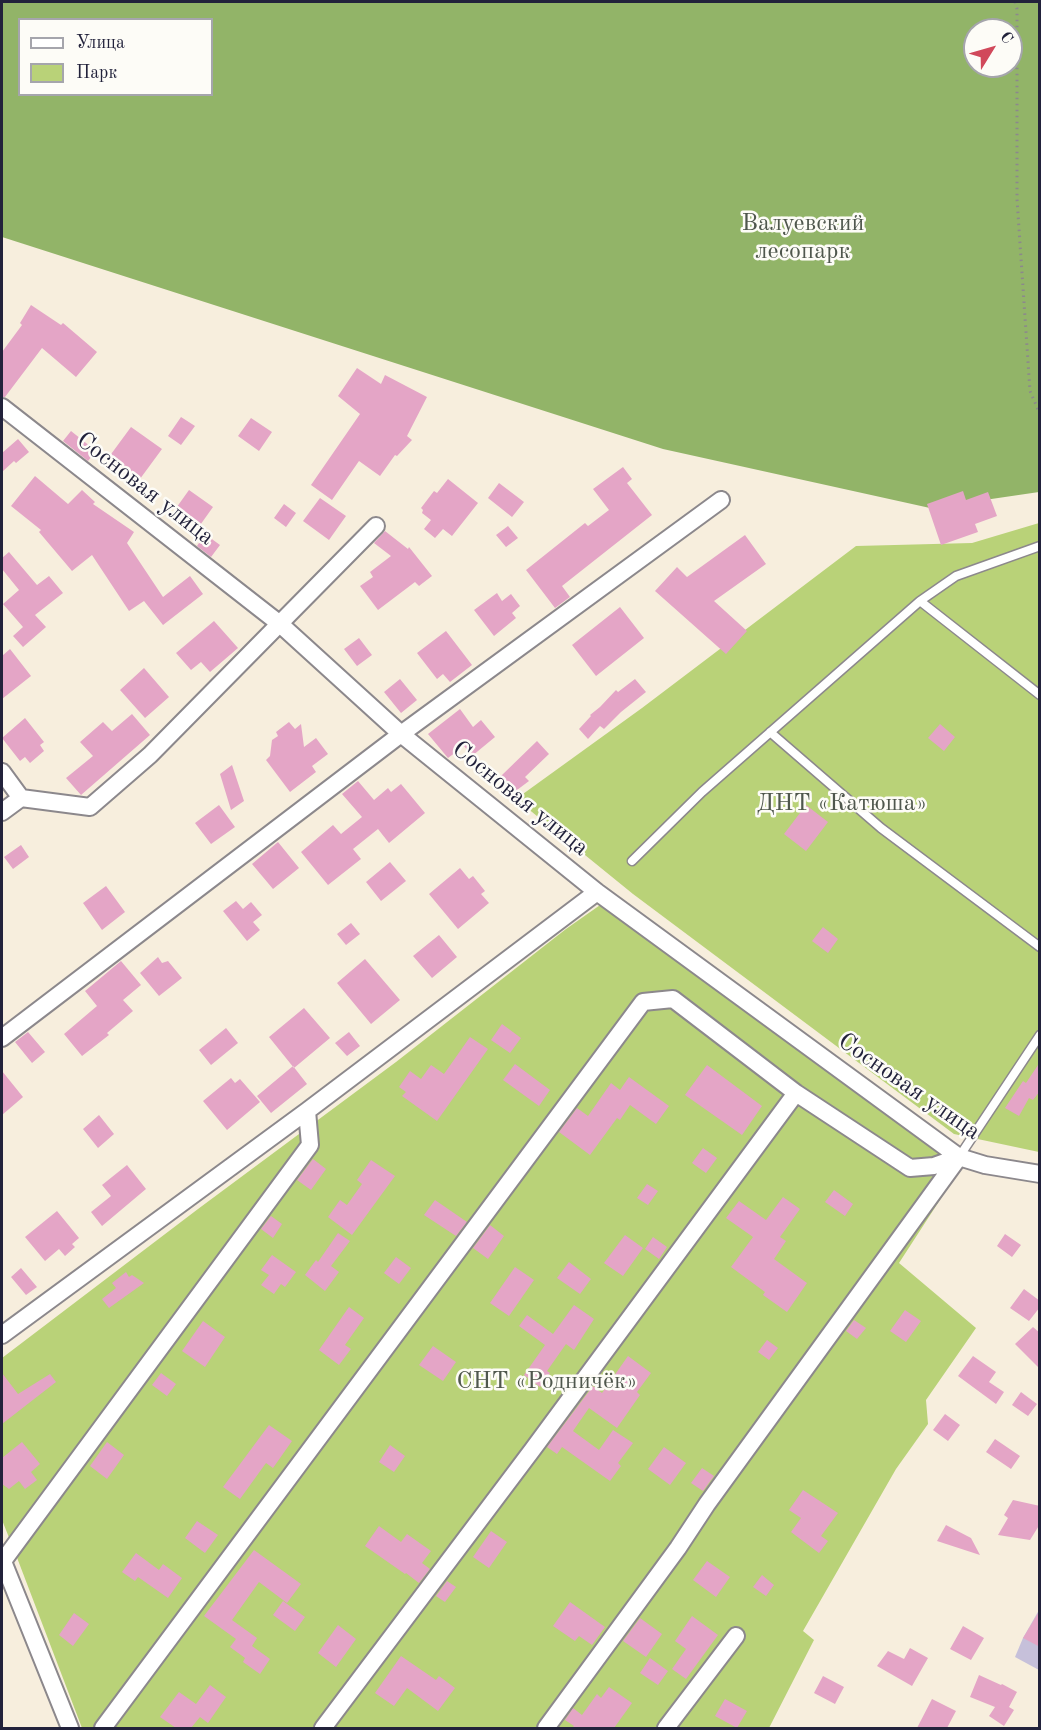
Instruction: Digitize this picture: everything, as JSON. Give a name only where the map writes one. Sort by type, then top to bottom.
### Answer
[{"type":"street","name":"Сосновая улица","points":[[2,407],[280,624],[401,734],[597,892],[960,1157],[985,1165],[1040,1174]]},
{"type":"street","points":[[2,1038],[401,734],[721,500]]},
{"type":"street","points":[[2,812],[21,798],[90,807],[150,755],[376,526]]},
{"type":"street","points":[[2,772],[21,798]]},
{"type":"street","points":[[2,1335],[307,1111],[597,892]]},
{"type":"street","points":[[103,1728],[643,1002],[673,999],[795,1093],[910,1168],[934,1166],[960,1157]]},
{"type":"street","points":[[323,1728],[526,1459],[795,1093]]},
{"type":"street","points":[[70,1728],[2,1560],[310,1145],[307,1111]]},
{"type":"street","points":[[546,1728],[960,1157]]},
{"type":"street","points":[[666,1728],[736,1636]]},
{"type":"lane","points":[[632,861],[702,792],[920,601],[956,576],[1040,546]]},
{"type":"lane","points":[[920,601],[1040,695]]},
{"type":"lane","points":[[770,732],[881,828],[1040,947]]},
{"type":"lane","points":[[960,1157],[1040,1035]]},
{"type":"path","points":[[1015,2],[1017,9],[1017,199],[1030,391],[1040,414]]},
{"type":"shaded area","points":[[1039,1610],[1039,1670],[1015,1657]]},
{"type":"green space","name":"Валуевский лесопарк","points":[[2,2],[1039,2],[1039,492],[930,508],[663,449],[2,237]]},
{"type":"green space","name":"ДНТ «Катюша»","points":[[1039,523],[1039,1152],[954,1134],[633,894],[516,799],[642,708],[856,546],[972,543]]},
{"type":"green space","name":"СНТ «Родничёк»","points":[[603,903],[941,1152],[960,1169],[899,1263],[976,1328],[926,1400],[928,1424],[896,1469],[803,1631],[814,1640],[769,1728],[82,1728],[2,1520],[2,1358],[396,1062],[566,929]]},
{"type":"building","points":[[31,305],[61,325],[63,323],[97,352],[76,377],[42,348],[5,397],[2,397],[2,352],[22,325],[20,323]]},
{"type":"building","points":[[357,368],[381,384],[385,375],[427,397],[407,436],[412,440],[397,456],[395,455],[380,476],[359,461],[332,500],[311,485],[360,414],[338,396]]},
{"type":"building","points":[[181,417],[195,426],[181,445],[168,436]]},
{"type":"building","points":[[251,418],[272,432],[259,451],[238,436]]},
{"type":"building","points":[[131,427],[162,449],[137,483],[106,461]]},
{"type":"building","points":[[71,431],[96,451],[88,461],[63,441]]},
{"type":"building","points":[[18,439],[29,452],[2,472],[2,453]]},
{"type":"building","points":[[623,467],[632,479],[627,483],[652,515],[562,586],[570,597],[555,608],[526,570],[585,523],[588,526],[609,510],[593,489]]},
{"type":"building","points":[[35,476],[68,504],[82,490],[95,502],[93,504],[134,532],[127,543],[163,597],[190,576],[203,594],[163,625],[144,601],[129,611],[92,555],[72,571],[39,532],[41,530],[11,506]]},
{"type":"building","points":[[448,479],[478,503],[452,536],[443,529],[435,538],[424,529],[431,520],[422,513],[421,508],[434,491],[437,493]]},
{"type":"building","points":[[499,483],[524,502],[512,517],[488,498]]},
{"type":"building","points":[[189,490],[213,507],[193,535],[169,518]]},
{"type":"building","points":[[963,491],[966,500],[988,492],[997,516],[975,524],[978,532],[941,545],[927,504]]},
{"type":"building","points":[[320,498],[346,516],[329,540],[303,521]]},
{"type":"building","points":[[284,504],[296,513],[286,527],[274,518]]},
{"type":"building","points":[[508,526],[518,538],[506,547],[496,535]]},
{"type":"building","points":[[385,531],[408,549],[409,547],[432,576],[419,586],[415,582],[378,610],[360,586],[373,577],[370,572],[391,556],[374,543]]},
{"type":"building","points":[[205,534],[220,545],[211,557],[197,546]]},
{"type":"building","points":[[745,535],[766,564],[714,601],[747,631],[726,654],[655,591],[677,567],[687,577]]},
{"type":"building","points":[[9,552],[37,585],[49,576],[63,593],[35,615],[46,627],[23,647],[13,636],[23,627],[3,604],[19,590],[2,569],[2,558]]},
{"type":"building","points":[[497,593],[502,601],[511,594],[520,606],[512,613],[516,618],[494,636],[474,610]]},
{"type":"building","points":[[620,607],[644,638],[596,676],[572,645]]},
{"type":"building","points":[[214,621],[238,648],[210,672],[201,662],[191,670],[176,653]]},
{"type":"building","points":[[446,631],[472,665],[450,682],[443,674],[437,679],[417,653]]},
{"type":"building","points":[[359,638],[372,655],[357,666],[344,649]]},
{"type":"building","points":[[10,649],[31,676],[2,699],[2,656]]},
{"type":"building","points":[[144,668],[169,697],[145,718],[120,690]]},
{"type":"building","points":[[400,679],[417,700],[401,713],[384,692]]},
{"type":"building","points":[[635,679],[646,692],[604,729],[600,726],[588,739],[579,729],[616,690],[618,692]]},
{"type":"building","points":[[460,709],[473,727],[481,720],[495,737],[472,756],[464,746],[448,758],[428,734]]},
{"type":"building","points":[[132,714],[150,735],[81,795],[66,778],[93,756],[80,742],[103,722],[112,731]]},
{"type":"building","points":[[25,718],[44,742],[40,745],[44,751],[30,763],[25,757],[20,761],[2,738]]},
{"type":"building","points":[[289,722],[295,729],[301,724],[304,747],[316,738],[328,754],[312,766],[316,772],[290,792],[266,760],[270,756],[272,740],[278,736],[276,732]]},
{"type":"building","points":[[940,724],[955,737],[944,751],[928,738]]},
{"type":"building","points":[[537,741],[549,754],[525,777],[529,781],[513,793],[501,776]]},
{"type":"building","points":[[232,765],[244,801],[231,810],[220,774]]},
{"type":"building","points":[[358,781],[374,800],[388,788],[391,792],[401,784],[425,813],[389,843],[378,829],[353,849],[361,859],[328,885],[301,852],[333,825],[341,834],[362,817],[342,794]]},
{"type":"building","points":[[219,805],[235,827],[211,844],[195,823]]},
{"type":"building","points":[[806,805],[828,822],[806,851],[784,834]]},
{"type":"building","points":[[278,842],[299,868],[273,889],[252,864]]},
{"type":"building","points":[[21,845],[29,857],[13,869],[4,857]]},
{"type":"building","points":[[390,862],[406,881],[381,901],[366,882]]},
{"type":"building","points":[[460,868],[469,879],[473,876],[485,891],[481,894],[489,903],[458,929],[429,894]]},
{"type":"building","points":[[106,886],[125,912],[102,930],[83,903]]},
{"type":"building","points":[[236,901],[243,909],[251,902],[262,915],[253,922],[260,930],[247,941],[223,911]]},
{"type":"building","points":[[351,923],[360,934],[346,945],[337,934]]},
{"type":"building","points":[[823,927],[838,939],[828,953],[812,941]]},
{"type":"building","points":[[439,935],[457,957],[432,978],[413,956]]},
{"type":"building","points":[[158,957],[162,963],[168,961],[182,978],[159,996],[140,973]]},
{"type":"building","points":[[365,959],[400,1000],[371,1024],[337,983]]},
{"type":"building","points":[[121,961],[141,985],[123,1000],[133,1011],[107,1033],[109,1035],[82,1056],[64,1034],[97,1006],[85,991]]},
{"type":"building","points":[[304,1008],[330,1038],[294,1068],[269,1037]]},
{"type":"building","points":[[502,1024],[521,1038],[510,1053],[491,1040]]},
{"type":"building","points":[[226,1028],[238,1043],[211,1065],[199,1050]]},
{"type":"building","points":[[28,1032],[45,1052],[32,1063],[15,1042]]},
{"type":"building","points":[[349,1032],[360,1046],[347,1056],[335,1043]]},
{"type":"building","points":[[470,1037],[488,1049],[437,1121],[402,1096],[406,1092],[399,1087],[410,1071],[421,1079],[431,1065],[444,1074]]},
{"type":"building","points":[[1040,1062],[1040,1091],[1033,1100],[1029,1098],[1019,1116],[1005,1108],[1023,1081],[1026,1083]]},
{"type":"building","points":[[515,1064],[550,1090],[539,1106],[503,1080]]},
{"type":"building","points":[[707,1065],[762,1106],[742,1135],[685,1095]]},
{"type":"building","points":[[293,1066],[307,1084],[271,1113],[257,1096]]},
{"type":"building","points":[[2,1071],[23,1097],[2,1115]]},
{"type":"building","points":[[629,1077],[669,1106],[656,1124],[630,1105],[620,1120],[617,1118],[590,1155],[559,1132],[577,1108],[588,1116],[611,1083],[620,1090]]},
{"type":"building","points":[[231,1078],[235,1083],[240,1079],[260,1102],[227,1130],[203,1101]]},
{"type":"building","points":[[99,1115],[114,1134],[98,1148],[83,1129]]},
{"type":"building","points":[[703,1148],[717,1158],[706,1173],[692,1163]]},
{"type":"building","points":[[313,1159],[326,1169],[311,1190],[297,1180]]},
{"type":"building","points":[[371,1160],[395,1176],[352,1235],[328,1217],[340,1200],[347,1205],[362,1184],[357,1180]]},
{"type":"building","points":[[127,1165],[146,1189],[102,1226],[91,1212],[111,1196],[102,1185]]},
{"type":"building","points":[[647,1184],[658,1191],[648,1205],[637,1198]]},
{"type":"building","points":[[834,1190],[853,1204],[845,1216],[825,1202]]},
{"type":"building","points":[[783,1197],[800,1209],[780,1237],[786,1241],[774,1259],[807,1283],[787,1312],[763,1295],[765,1292],[731,1267],[753,1237],[726,1218],[739,1201],[766,1220]]},
{"type":"building","points":[[435,1200],[467,1222],[456,1236],[424,1215]]},
{"type":"building","points":[[57,1211],[79,1238],[72,1244],[75,1247],[65,1256],[59,1249],[45,1261],[25,1237]]},
{"type":"building","points":[[271,1216],[282,1224],[273,1238],[261,1229]]},
{"type":"building","points":[[490,1225],[504,1236],[488,1259],[473,1248]]},
{"type":"building","points":[[338,1233],[350,1241],[331,1266],[339,1272],[325,1291],[305,1275],[316,1260],[318,1262]]},
{"type":"building","points":[[1005,1234],[1021,1245],[1012,1257],[997,1246]]},
{"type":"building","points":[[625,1235],[643,1248],[623,1276],[604,1263]]},
{"type":"building","points":[[653,1237],[667,1247],[659,1259],[645,1249]]},
{"type":"building","points":[[272,1255],[296,1272],[285,1287],[281,1284],[274,1294],[261,1285],[269,1275],[261,1270]]},
{"type":"building","points":[[396,1257],[411,1268],[399,1284],[384,1273]]},
{"type":"building","points":[[569,1262],[591,1279],[580,1294],[557,1278]]},
{"type":"building","points":[[515,1267],[534,1280],[509,1316],[490,1303]]},
{"type":"building","points":[[21,1268],[37,1287],[26,1295],[11,1277]]},
{"type":"building","points":[[126,1272],[129,1277],[132,1275],[144,1283],[109,1308],[102,1299],[116,1288],[112,1283]]},
{"type":"building","points":[[1024,1289],[1040,1301],[1040,1307],[1029,1321],[1010,1308]]},
{"type":"building","points":[[574,1305],[594,1319],[574,1350],[566,1344],[547,1371],[550,1373],[540,1387],[524,1375],[545,1345],[519,1326],[527,1315],[553,1334]]},
{"type":"building","points":[[349,1307],[364,1318],[345,1345],[351,1349],[339,1365],[319,1350]]},
{"type":"building","points":[[905,1310],[921,1321],[906,1342],[890,1331]]},
{"type":"building","points":[[854,1320],[866,1328],[857,1339],[846,1331]]},
{"type":"building","points":[[203,1321],[225,1337],[205,1367],[182,1351]]},
{"type":"building","points":[[1033,1327],[1040,1333],[1040,1369],[1015,1344]]},
{"type":"building","points":[[767,1340],[778,1348],[769,1360],[758,1352]]},
{"type":"building","points":[[433,1346],[456,1362],[443,1381],[419,1365]]},
{"type":"building","points":[[628,1356],[651,1373],[637,1392],[640,1395],[617,1428],[589,1408],[573,1431],[599,1450],[613,1430],[633,1443],[618,1463],[621,1466],[610,1481],[562,1447],[557,1454],[547,1447],[593,1386],[602,1393]]},
{"type":"building","points":[[973,1356],[996,1372],[989,1382],[1004,1392],[996,1404],[958,1376]]},
{"type":"building","points":[[2,1373],[18,1394],[50,1374],[56,1382],[2,1424]]},
{"type":"building","points":[[161,1373],[176,1384],[167,1396],[152,1385]]},
{"type":"building","points":[[1021,1392],[1037,1404],[1028,1416],[1012,1405]]},
{"type":"building","points":[[945,1414],[960,1425],[948,1441],[933,1430]]},
{"type":"building","points":[[269,1425],[292,1441],[273,1468],[266,1463],[240,1499],[223,1487]]},
{"type":"building","points":[[995,1439],[1020,1456],[1011,1469],[986,1452]]},
{"type":"building","points":[[22,1442],[40,1464],[31,1472],[37,1480],[25,1489],[19,1481],[9,1489],[2,1484],[2,1458]]},
{"type":"building","points":[[107,1442],[124,1455],[107,1479],[90,1466]]},
{"type":"building","points":[[390,1445],[405,1456],[394,1472],[379,1462]]},
{"type":"building","points":[[664,1447],[686,1463],[670,1485],[648,1469]]},
{"type":"building","points":[[702,1468],[714,1476],[703,1491],[691,1483]]},
{"type":"building","points":[[803,1490],[838,1513],[821,1536],[828,1541],[819,1553],[791,1532],[801,1518],[789,1510]]},
{"type":"building","points":[[1013,1500],[1040,1506],[1040,1524],[1030,1540],[998,1535],[1008,1518],[1004,1515]]},
{"type":"building","points":[[197,1521],[218,1535],[205,1553],[185,1538]]},
{"type":"building","points":[[946,1525],[971,1538],[980,1555],[937,1541]]},
{"type":"building","points":[[379,1526],[401,1542],[407,1534],[431,1551],[422,1563],[430,1569],[419,1583],[365,1546]]},
{"type":"building","points":[[491,1531],[507,1542],[489,1568],[473,1557]]},
{"type":"building","points":[[254,1550],[301,1584],[287,1603],[259,1582],[232,1620],[257,1638],[252,1646],[270,1659],[260,1674],[243,1662],[245,1658],[230,1647],[236,1639],[204,1616]]},
{"type":"building","points":[[136,1553],[159,1570],[163,1564],[182,1578],[168,1598],[138,1577],[135,1581],[122,1572]]},
{"type":"building","points":[[707,1561],[730,1577],[716,1597],[693,1580]]},
{"type":"building","points":[[762,1575],[774,1585],[766,1596],[753,1587]]},
{"type":"building","points":[[447,1581],[456,1587],[445,1602],[436,1596]]},
{"type":"building","points":[[283,1601],[305,1617],[295,1631],[273,1615]]},
{"type":"building","points":[[570,1602],[605,1627],[592,1645],[579,1636],[575,1641],[553,1626]]},
{"type":"building","points":[[1040,1610],[1040,1647],[1023,1638]]},
{"type":"building","points":[[74,1613],[89,1624],[73,1646],[59,1635]]},
{"type":"building","points":[[692,1616],[718,1635],[686,1679],[672,1669],[686,1649],[675,1641]]},
{"type":"building","points":[[640,1618],[662,1634],[646,1657],[623,1641]]},
{"type":"building","points":[[338,1625],[356,1639],[336,1667],[318,1653]]},
{"type":"building","points":[[963,1626],[984,1638],[971,1660],[950,1649]]},
{"type":"building","points":[[910,1648],[928,1658],[912,1686],[877,1666],[888,1651],[904,1659]]},
{"type":"building","points":[[401,1656],[436,1680],[439,1676],[455,1688],[438,1711],[407,1688],[394,1706],[375,1693]]},
{"type":"building","points":[[650,1658],[668,1671],[658,1685],[640,1673]]},
{"type":"building","points":[[979,1675],[1017,1692],[1009,1707],[1014,1710],[1004,1726],[989,1716],[995,1707],[970,1697]]},
{"type":"building","points":[[823,1676],[844,1687],[835,1704],[814,1693]]},
{"type":"building","points":[[210,1685],[226,1697],[208,1723],[200,1717],[191,1728],[176,1728],[160,1717],[179,1692],[196,1704]]},
{"type":"building","points":[[609,1687],[632,1703],[614,1728],[572,1728],[574,1726],[565,1720],[573,1708],[582,1715],[597,1694],[601,1698]]},
{"type":"building","points":[[725,1699],[747,1711],[737,1728],[715,1716]]},
{"type":"building","points":[[932,1699],[956,1711],[947,1728],[917,1728]]}]
